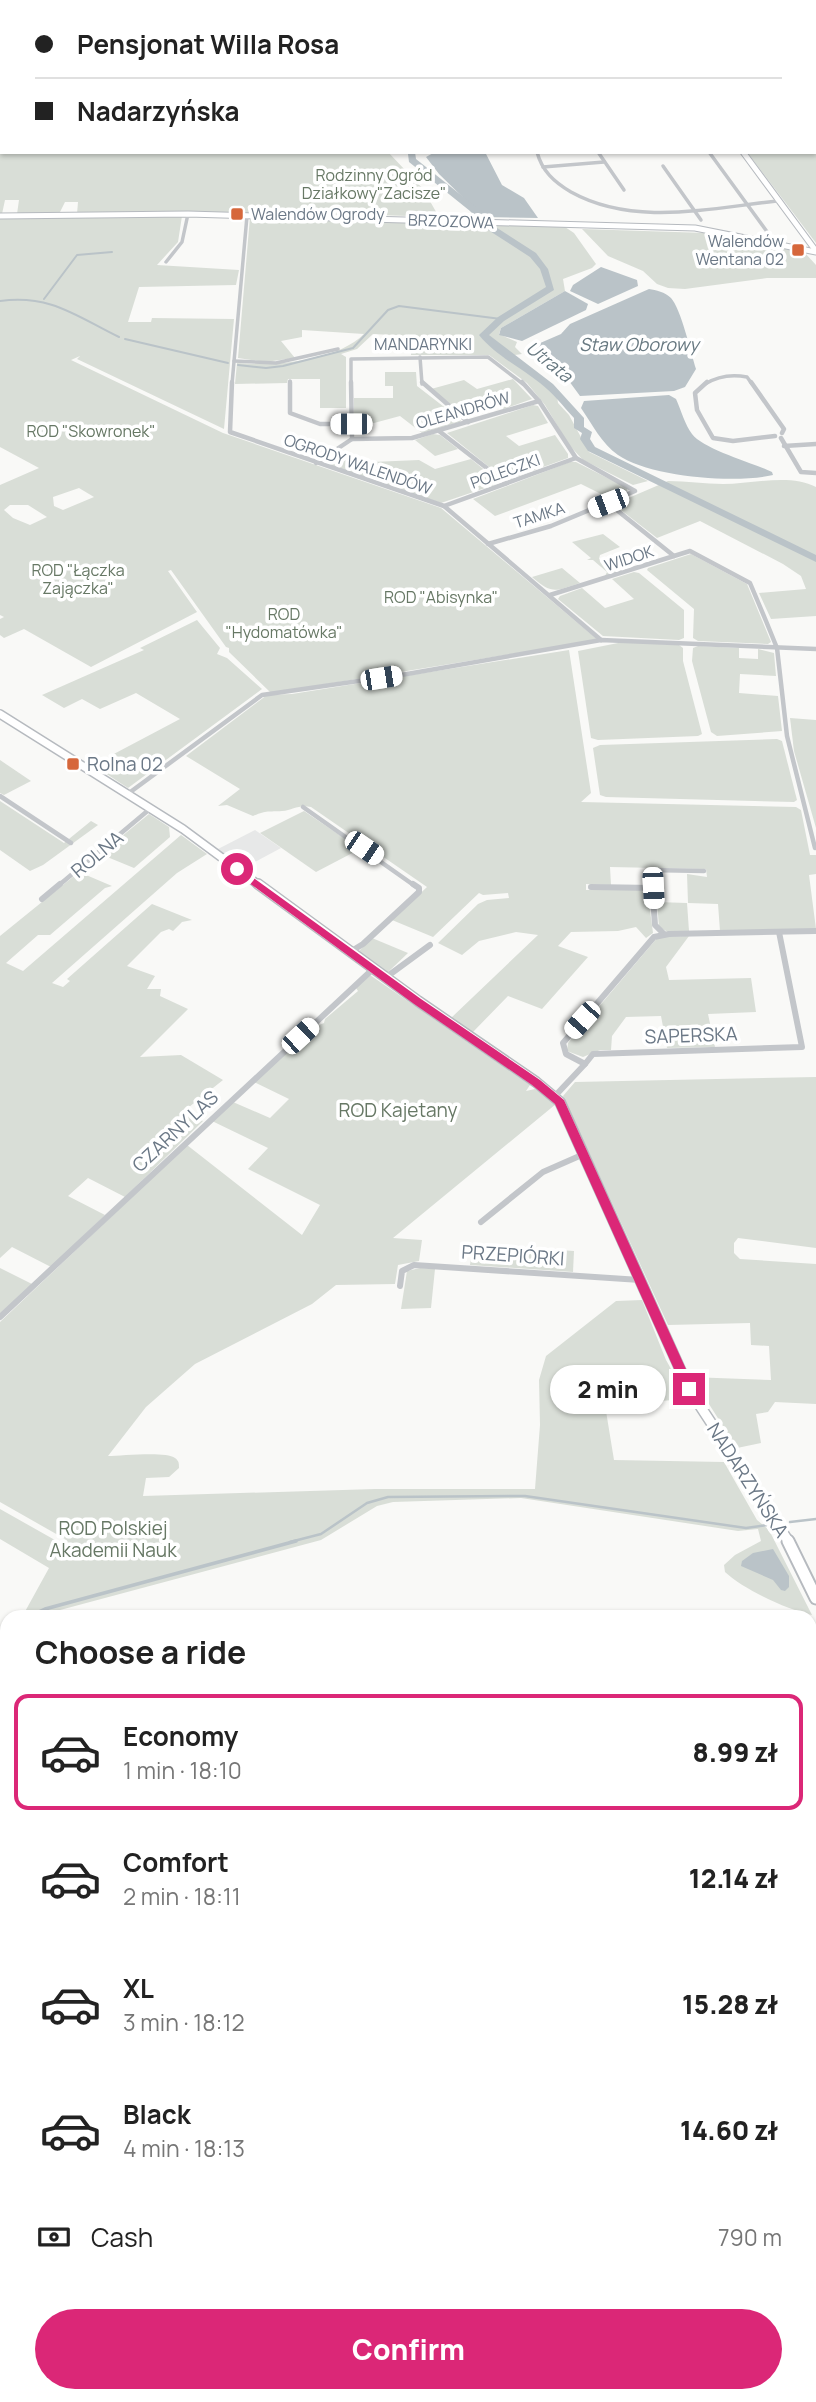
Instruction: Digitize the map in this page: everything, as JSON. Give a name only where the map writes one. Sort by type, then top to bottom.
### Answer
[{"type":"street","points":[[538,154],[547,175],[573,195],[604,208],[646,212],[778,201]]},
{"type":"street","points":[[599,154],[624,190]]},
{"type":"street","points":[[710,154],[768,233]]},
{"type":"street","points":[[744,154],[816,252]]},
{"type":"street","points":[[543,167],[604,162]]},
{"type":"street","points":[[663,166],[701,220]]},
{"type":"street","points":[[166,262],[182,242],[188,214]]},
{"type":"street","name":"BRZOZOWA","points":[[0,216],[188,214],[704,229],[816,252]]},
{"type":"street","name":"OGRODY WALENDÓW","points":[[247,216],[230,432],[444,506],[601,640]]},
{"type":"street","points":[[234,361],[276,363],[338,349]]},
{"type":"street","name":"MANDARYNKI","points":[[351,424],[349,360],[358,357],[488,358],[519,379],[539,401]]},
{"type":"street","points":[[420,357],[422,386],[468,422]]},
{"type":"street","points":[[747,377],[785,429],[779,436],[733,441],[713,438],[697,410],[695,393],[703,383],[710,380],[747,377]]},
{"type":"street","points":[[290,381],[290,413],[320,424],[351,424],[352,439],[316,463]]},
{"type":"street","points":[[539,401],[576,458]]},
{"type":"street","name":"OLEANDRÓW","points":[[352,439],[412,438],[539,401]]},
{"type":"street","points":[[439,431],[506,483]]},
{"type":"street","points":[[779,436],[801,472],[816,473]]},
{"type":"street","points":[[785,446],[816,444]]},
{"type":"street","name":"POLECZKI","points":[[444,506],[576,458]]},
{"type":"street","name":"TAMKA","points":[[488,544],[551,526],[635,491],[576,458]]},
{"type":"street","name":"WIDOK","points":[[608,503],[674,556]]},
{"type":"street","points":[[674,556],[691,551],[750,583],[777,648],[788,736],[815,848]]},
{"type":"street","name":"WIDOK","points":[[550,595],[674,556]]},
{"type":"street","points":[[129,793],[262,695],[368,680],[601,640],[816,649]]},
{"type":"street","points":[[0,714],[151,808],[554,1097],[585,1064],[566,1054],[563,1042],[654,937],[664,934],[816,931]]},
{"type":"street","points":[[0,796],[71,843]]},
{"type":"street","points":[[303,807],[417,883],[419,888],[419,892],[410,901],[351,952]]},
{"type":"street","name":"ROLNA","points":[[42,900],[151,808]]},
{"type":"street","points":[[664,934],[655,925],[651,870],[704,871]]},
{"type":"street","points":[[591,887],[653,888]]},
{"type":"street","name":"SAPERSKA","points":[[585,1064],[593,1054],[802,1047],[779,932]]},
{"type":"street","points":[[385,978],[430,945]]},
{"type":"street","name":"CZARNY LAS","points":[[0,1317],[373,969]]},
{"type":"street","name":"NADARZYŃSKA","points":[[554,1097],[562,1106],[689,1389],[786,1536],[816,1598]]},
{"type":"street","points":[[481,1222],[543,1172],[584,1154]]},
{"type":"street","name":"PRZEPIÓRKI","points":[[400,1286],[402,1271],[414,1265],[640,1280]]},
{"type":"shaded area","points":[[255,830],[281,848],[244,868],[218,849]]},
{"type":"green space","name":"Rodzinny Ogród Działkowy\"Zacisze\"","points":[[0,154],[390,154],[423,189],[439,217],[256,211],[255,214],[77,214],[78,202],[65,202],[59,214],[17,214],[19,200],[5,200],[0,214]]},
{"type":"green space","points":[[749,154],[816,154],[816,243]]},
{"type":"green space","points":[[182,216],[178,242],[157,265],[239,270],[236,285],[139,287],[128,322],[151,322],[152,318],[234,319],[224,429],[77,359],[80,356],[71,360],[223,433],[441,508],[598,640],[271,693],[229,652],[229,648],[171,570],[168,571],[197,612],[91,667],[24,629],[4,638],[0,635],[0,619],[4,617],[0,615],[0,485],[39,468],[0,447],[0,219]],"holes":[[[79,488],[94,497],[63,510],[54,506],[53,497]],[[10,505],[28,505],[47,517],[30,525],[13,518],[4,510]]]},
{"type":"green space","points":[[250,217],[565,227],[574,233],[596,264],[563,279],[565,291],[501,328],[499,334],[517,342],[515,347],[522,354],[508,356],[557,396],[558,403],[569,415],[589,452],[648,481],[633,485],[583,460],[569,445],[545,405],[527,383],[489,355],[411,355],[411,336],[373,334],[357,349],[341,354],[346,357],[346,408],[320,408],[320,379],[235,384],[237,363],[269,364],[304,360],[337,351],[364,334],[302,330],[302,337],[281,341],[295,358],[265,362],[238,358]]},
{"type":"green space","points":[[582,229],[706,233],[805,253],[816,265],[816,278],[767,278],[685,289],[668,288],[657,284],[643,271],[608,256]]},
{"type":"green space","points":[[385,372],[416,372],[417,386],[461,420],[460,422],[422,433],[400,416],[374,423],[354,423],[354,398],[393,398],[393,386],[385,386]]},
{"type":"green space","points":[[513,379],[532,399],[504,409],[490,399],[457,409],[431,389],[464,380],[477,389]]},
{"type":"green space","points":[[533,405],[538,406],[548,423],[506,436],[519,446],[555,435],[568,458],[504,479],[447,433]]},
{"type":"green space","points":[[433,434],[440,435],[458,449],[435,456],[415,440]]},
{"type":"green space","points":[[339,451],[372,462],[419,460],[435,469],[471,459],[498,481],[497,484],[441,503],[326,464],[325,460]]},
{"type":"green space","points":[[576,462],[627,488],[627,491],[609,498],[581,484],[495,516],[473,499]]},
{"type":"green space","points":[[783,480],[816,487],[816,616],[771,619],[759,593],[806,589],[801,576],[783,564],[700,521],[657,538],[617,507],[617,503],[668,481],[723,484]]},
{"type":"green space","points":[[603,534],[620,547],[600,555],[599,559],[613,570],[620,571],[605,576],[607,572],[593,560],[587,560],[591,558],[572,542]]},
{"type":"green space","points":[[691,554],[747,584],[771,642],[698,641],[693,638],[694,609],[647,570]]},
{"type":"green space","points":[[562,568],[580,583],[554,590],[532,577]]},
{"type":"green space","points":[[639,573],[684,610],[684,638],[679,640],[603,636],[558,599],[582,588],[605,608],[634,599],[612,579]]},
{"type":"green space","points":[[197,620],[220,648],[217,654],[227,658],[262,689],[128,788],[93,765],[180,719],[136,693],[100,709],[82,699],[64,708],[42,695],[144,650],[140,648]]},
{"type":"green space","points":[[623,642],[679,645],[683,648],[683,661],[702,734],[598,740],[591,738],[578,651]]},
{"type":"green space","points":[[693,648],[739,648],[739,658],[758,659],[758,649],[774,653],[776,676],[740,674],[739,693],[778,696],[782,731],[717,736],[711,732],[692,661]]},
{"type":"green space","points":[[569,650],[591,793],[581,802],[796,807],[801,810],[810,855],[816,855],[816,874],[809,875],[816,929],[720,931],[718,904],[688,903],[687,874],[707,877],[706,869],[610,867],[611,885],[586,884],[586,890],[640,890],[648,895],[653,933],[646,938],[636,927],[618,931],[571,932],[558,946],[588,957],[542,1009],[508,996],[472,1033],[451,1018],[538,935],[516,932],[479,941],[462,955],[438,943],[478,904],[487,900],[509,898],[508,893],[479,893],[433,937],[392,920],[427,887],[311,807],[303,806],[253,816],[227,805],[218,806],[240,789],[186,756],[267,695],[292,694]]},
{"type":"green space","points":[[790,718],[816,720],[816,828],[794,751]]},
{"type":"green space","points":[[777,739],[782,741],[797,800],[794,802],[600,795],[593,748],[600,745]]},
{"type":"green space","points":[[0,760],[31,781],[4,795],[0,793]]},
{"type":"green space","points":[[0,801],[64,843],[91,821],[98,825],[43,865],[30,871],[0,850]]},
{"type":"green space","points":[[304,811],[360,849],[316,872],[260,833]]},
{"type":"green space","points":[[149,814],[169,827],[170,837],[134,868],[100,854]]},
{"type":"green space","points":[[181,835],[207,854],[177,873],[52,983],[63,987],[70,981],[67,979],[152,904],[192,920],[182,922],[173,931],[169,929],[161,932],[127,966],[155,976],[147,989],[161,989],[160,996],[188,1009],[140,1057],[181,1055],[223,1080],[189,1107],[188,1115],[203,1121],[125,1197],[88,1178],[68,1196],[105,1215],[51,1267],[12,1247],[0,1258],[0,936],[79,872],[112,886],[105,888],[50,935],[38,935],[6,963],[23,971]]},
{"type":"green space","points":[[657,902],[687,903],[689,931],[668,932],[659,927]]},
{"type":"green space","points":[[689,936],[666,967],[669,980],[751,978],[756,1012],[708,1014],[715,1047],[667,1048],[661,1016],[626,1017],[612,1036],[611,1050],[600,1050],[583,1057],[567,1051],[568,1043],[658,937]]},
{"type":"green space","points":[[372,938],[408,953],[386,974],[358,952]]},
{"type":"green space","name":"ROD Kajetany","points":[[370,975],[530,1085],[526,1091],[535,1089],[556,1104],[393,1238],[422,1240],[419,1261],[398,1265],[395,1284],[336,1285],[312,1304],[195,1364],[146,1407],[108,1456],[163,1455],[177,1460],[179,1468],[169,1477],[146,1478],[143,1496],[375,1489],[535,1489],[540,1425],[539,1380],[546,1356],[616,1301],[642,1300],[666,1360],[688,1399],[605,1405],[614,1460],[724,1462],[757,1520],[769,1530],[809,1610],[790,1609],[743,1585],[725,1572],[724,1565],[735,1555],[761,1541],[758,1529],[738,1531],[521,1498],[393,1502],[377,1506],[321,1540],[60,1610],[26,1610],[49,1568],[0,1539],[0,1509],[62,1544],[65,1539],[0,1502],[0,1322],[187,1145],[302,1235],[320,1205],[248,1169],[268,1148],[212,1121],[233,1102],[270,1118],[289,1099],[254,1082],[314,1027],[324,1023],[325,1019],[358,991],[356,988]]},
{"type":"green space","points":[[816,1077],[816,1248],[738,1238],[734,1243],[734,1253],[740,1259],[816,1264],[816,1404],[775,1402],[768,1412],[756,1414],[761,1443],[737,1448],[707,1401],[701,1401],[690,1377],[771,1380],[769,1346],[751,1345],[750,1323],[668,1325],[563,1096],[575,1082]]},
{"type":"green space","points":[[473,1244],[574,1251],[573,1272],[470,1265]]},
{"type":"green space","points":[[0,1268],[32,1284],[0,1314]]},
{"type":"green space","points":[[435,1269],[431,1308],[401,1309],[407,1271]]},
{"type":"water","points":[[431,154],[486,154],[502,185],[524,198],[538,218],[483,217],[439,174],[426,157]]},
{"type":"water","points":[[601,267],[637,280],[638,286],[598,304],[570,291],[573,285]]},
{"type":"water","name":"Staw Oborowy","points":[[649,289],[671,298],[682,321],[696,369],[685,387],[674,391],[580,396],[569,381],[529,353],[531,347],[561,334],[570,324]]},
{"type":"water","points":[[565,291],[588,304],[586,310],[522,341],[499,335],[501,328]]},
{"type":"water","points":[[669,395],[676,399],[687,426],[698,440],[772,472],[773,475],[738,479],[693,477],[632,463],[607,445],[581,408],[584,401]]},
{"type":"water","points":[[773,1549],[789,1576],[789,1587],[785,1591],[773,1580],[741,1566],[742,1561],[753,1553]]},
{"type":"waterway","name":"Utrata","points":[[412,154],[412,160],[473,209],[488,226],[533,255],[544,269],[551,288],[501,319],[484,335],[559,395],[579,418],[579,428],[587,432],[585,439],[591,449],[816,559]]},
{"type":"waterway","points":[[44,299],[77,255],[112,252]]},
{"type":"waterway","points":[[0,301],[18,300],[48,304],[119,337]]},
{"type":"waterway","points":[[238,365],[266,368],[283,366],[353,348],[388,310],[399,306],[501,319]]},
{"type":"waterway","points":[[125,339],[228,363]]},
{"type":"waterway","points":[[290,1542],[321,1534],[367,1503],[388,1497],[525,1496],[746,1528],[767,1525]]},
{"type":"waterway","points":[[790,1522],[816,1519]]},
{"type":"waterway","points":[[43,1610],[296,1541]]},
{"type":"place","name":"Walendów Ogrody","points":[[237,214]]},
{"type":"place","name":"Walendów Wentana 02","points":[[798,250]]},
{"type":"place","name":"Rolna 02","points":[[73,764]]},
{"type":"route","points":[[237,869],[418,1001],[536,1082],[560,1102],[689,1389]]},
{"type":"park label","name":"ROD \"Skowronek\"","points":[[91,431]]},
{"type":"park label","name":"ROD \"Łączka Zajączka\"","points":[[78,579]]},
{"type":"park label","name":"ROD \"Abisynka\"","points":[[441,597]]},
{"type":"park label","name":"ROD \"Hydomatówka\"","points":[[284,623]]},
{"type":"park label","name":"ROD Polskiej Akademii Nauk","points":[[113,1539]]}]
